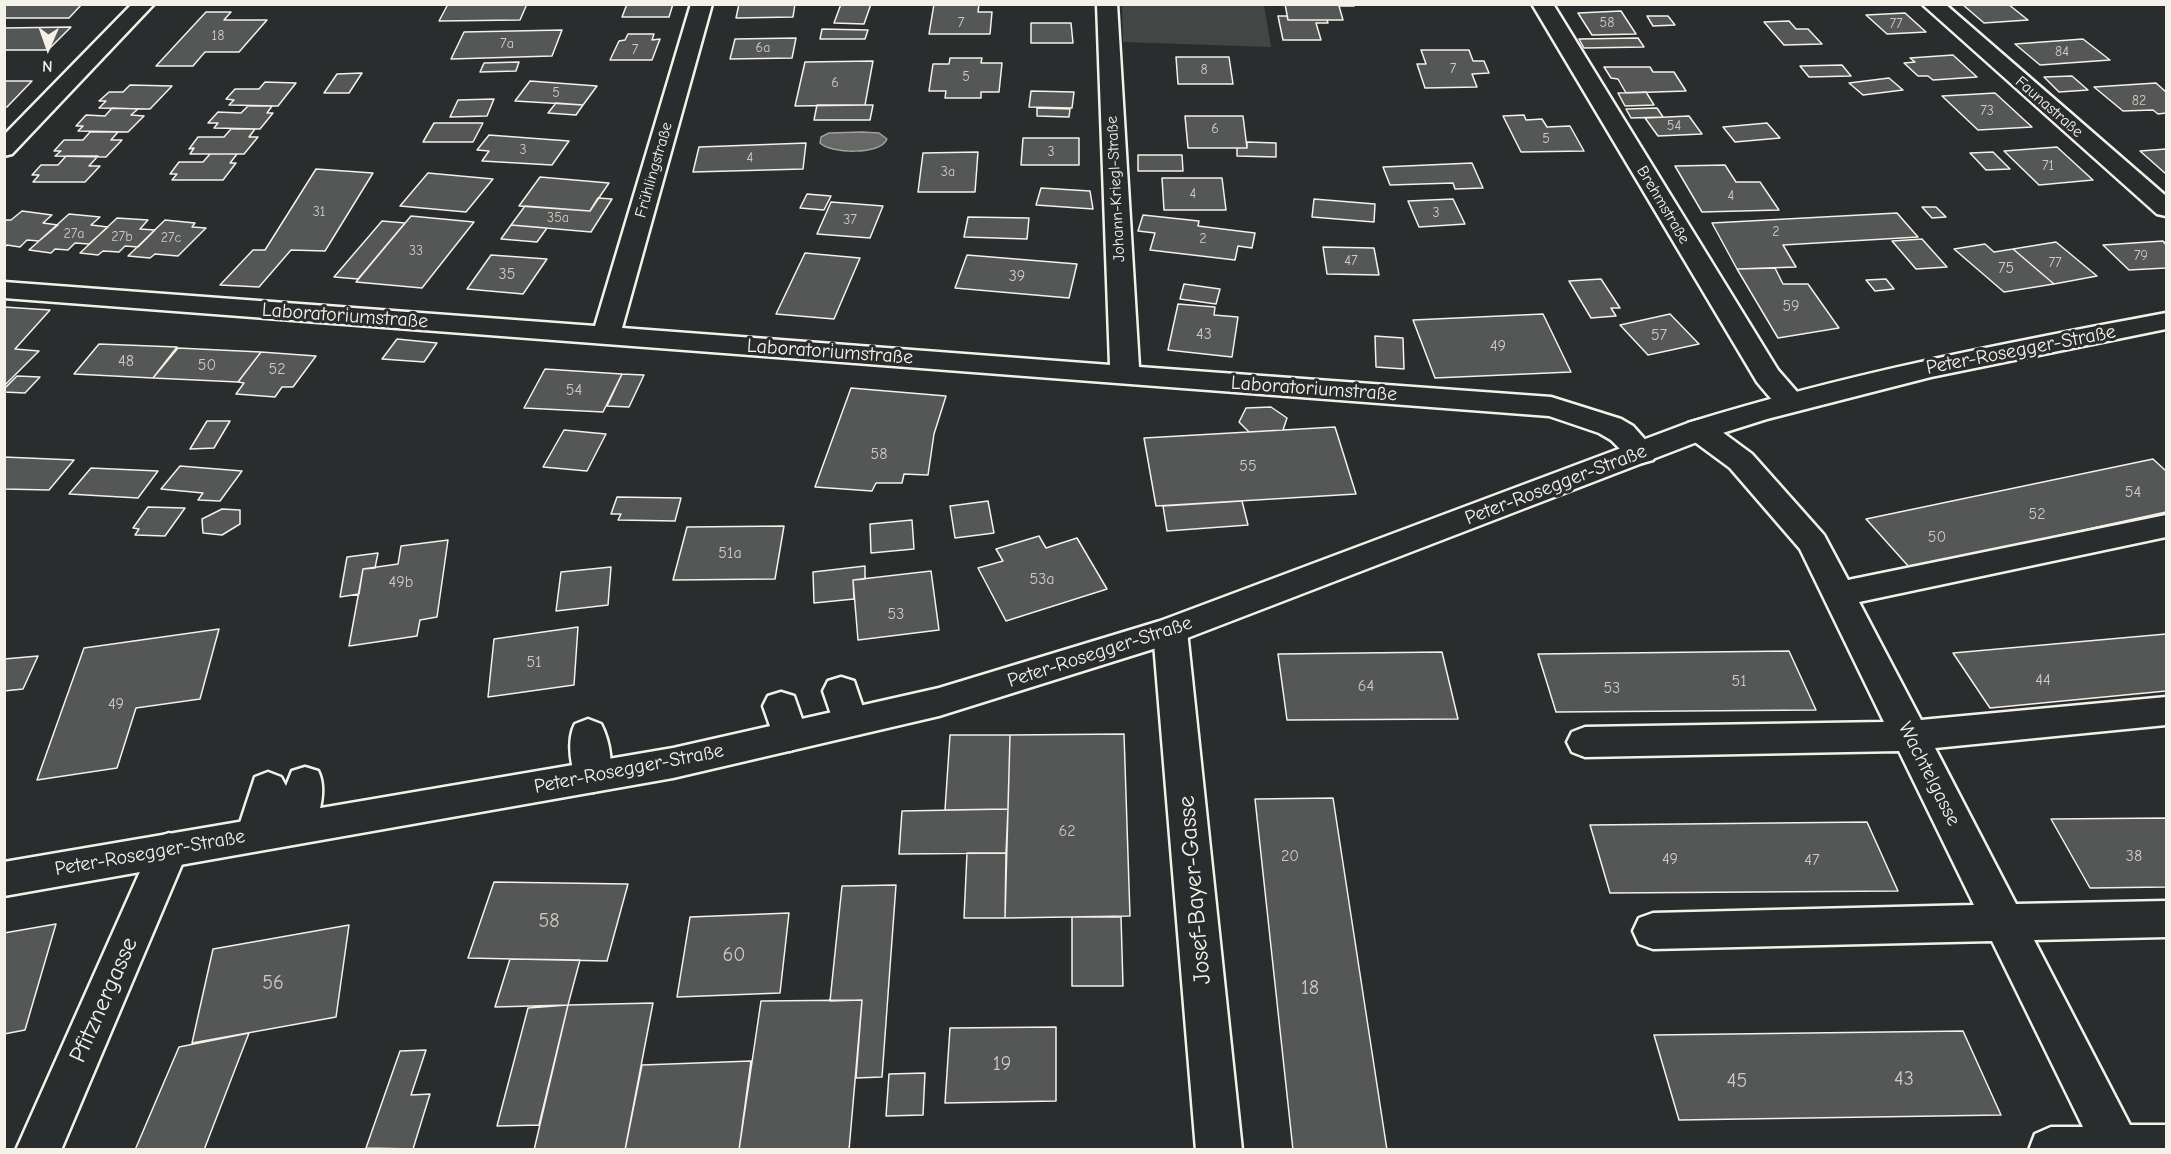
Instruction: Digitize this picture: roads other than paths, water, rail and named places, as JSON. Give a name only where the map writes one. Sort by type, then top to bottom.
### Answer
[{"type":"street","points":[[4,149],[144,4]]},
{"type":"street","name":"Frühlingstraße","points":[[606,336],[702,4]]},
{"type":"street","name":"Johann-Kriegl-Straße","points":[[1107,4],[1125,374]]},
{"type":"street","name":"Brehmstraße","points":[[1542,4],[1767,376],[1790,401]]},
{"type":"street","name":"Faunastraße","points":[[1932,4],[2166,209]]},
{"type":"street","name":"Laboratoriumstraße","points":[[4,290],[1551,407],[1610,426],[1642,453]]},
{"type":"street","name":"Peter-Rosegger-Straße","points":[[4,879],[673,763],[785,721],[845,706],[939,702],[1170,631],[1699,430],[1790,401],[1956,361],[2166,321]]},
{"type":"street","name":"Wachtelgasse","points":[[1699,430],[1741,461],[1813,543],[2117,1148]]},
{"type":"street","points":[[1838,594],[2166,526]]},
{"type":"street","name":"Josef-Bayer-Gasse","points":[[1170,631],[1219,1149]]},
{"type":"street","points":[[1584,742],[1910,736],[2166,711]]},
{"type":"street","points":[[588,734],[593,777]]},
{"type":"street","points":[[296,828],[305,782]]},
{"type":"street","points":[[255,835],[268,788]]},
{"type":"street","name":"Pfitznergasse","points":[[38,1149],[169,850]]},
{"type":"street","points":[[1653,931],[2166,919]]},
{"type":"street","points":[[2051,1149],[2166,1146]]}]
